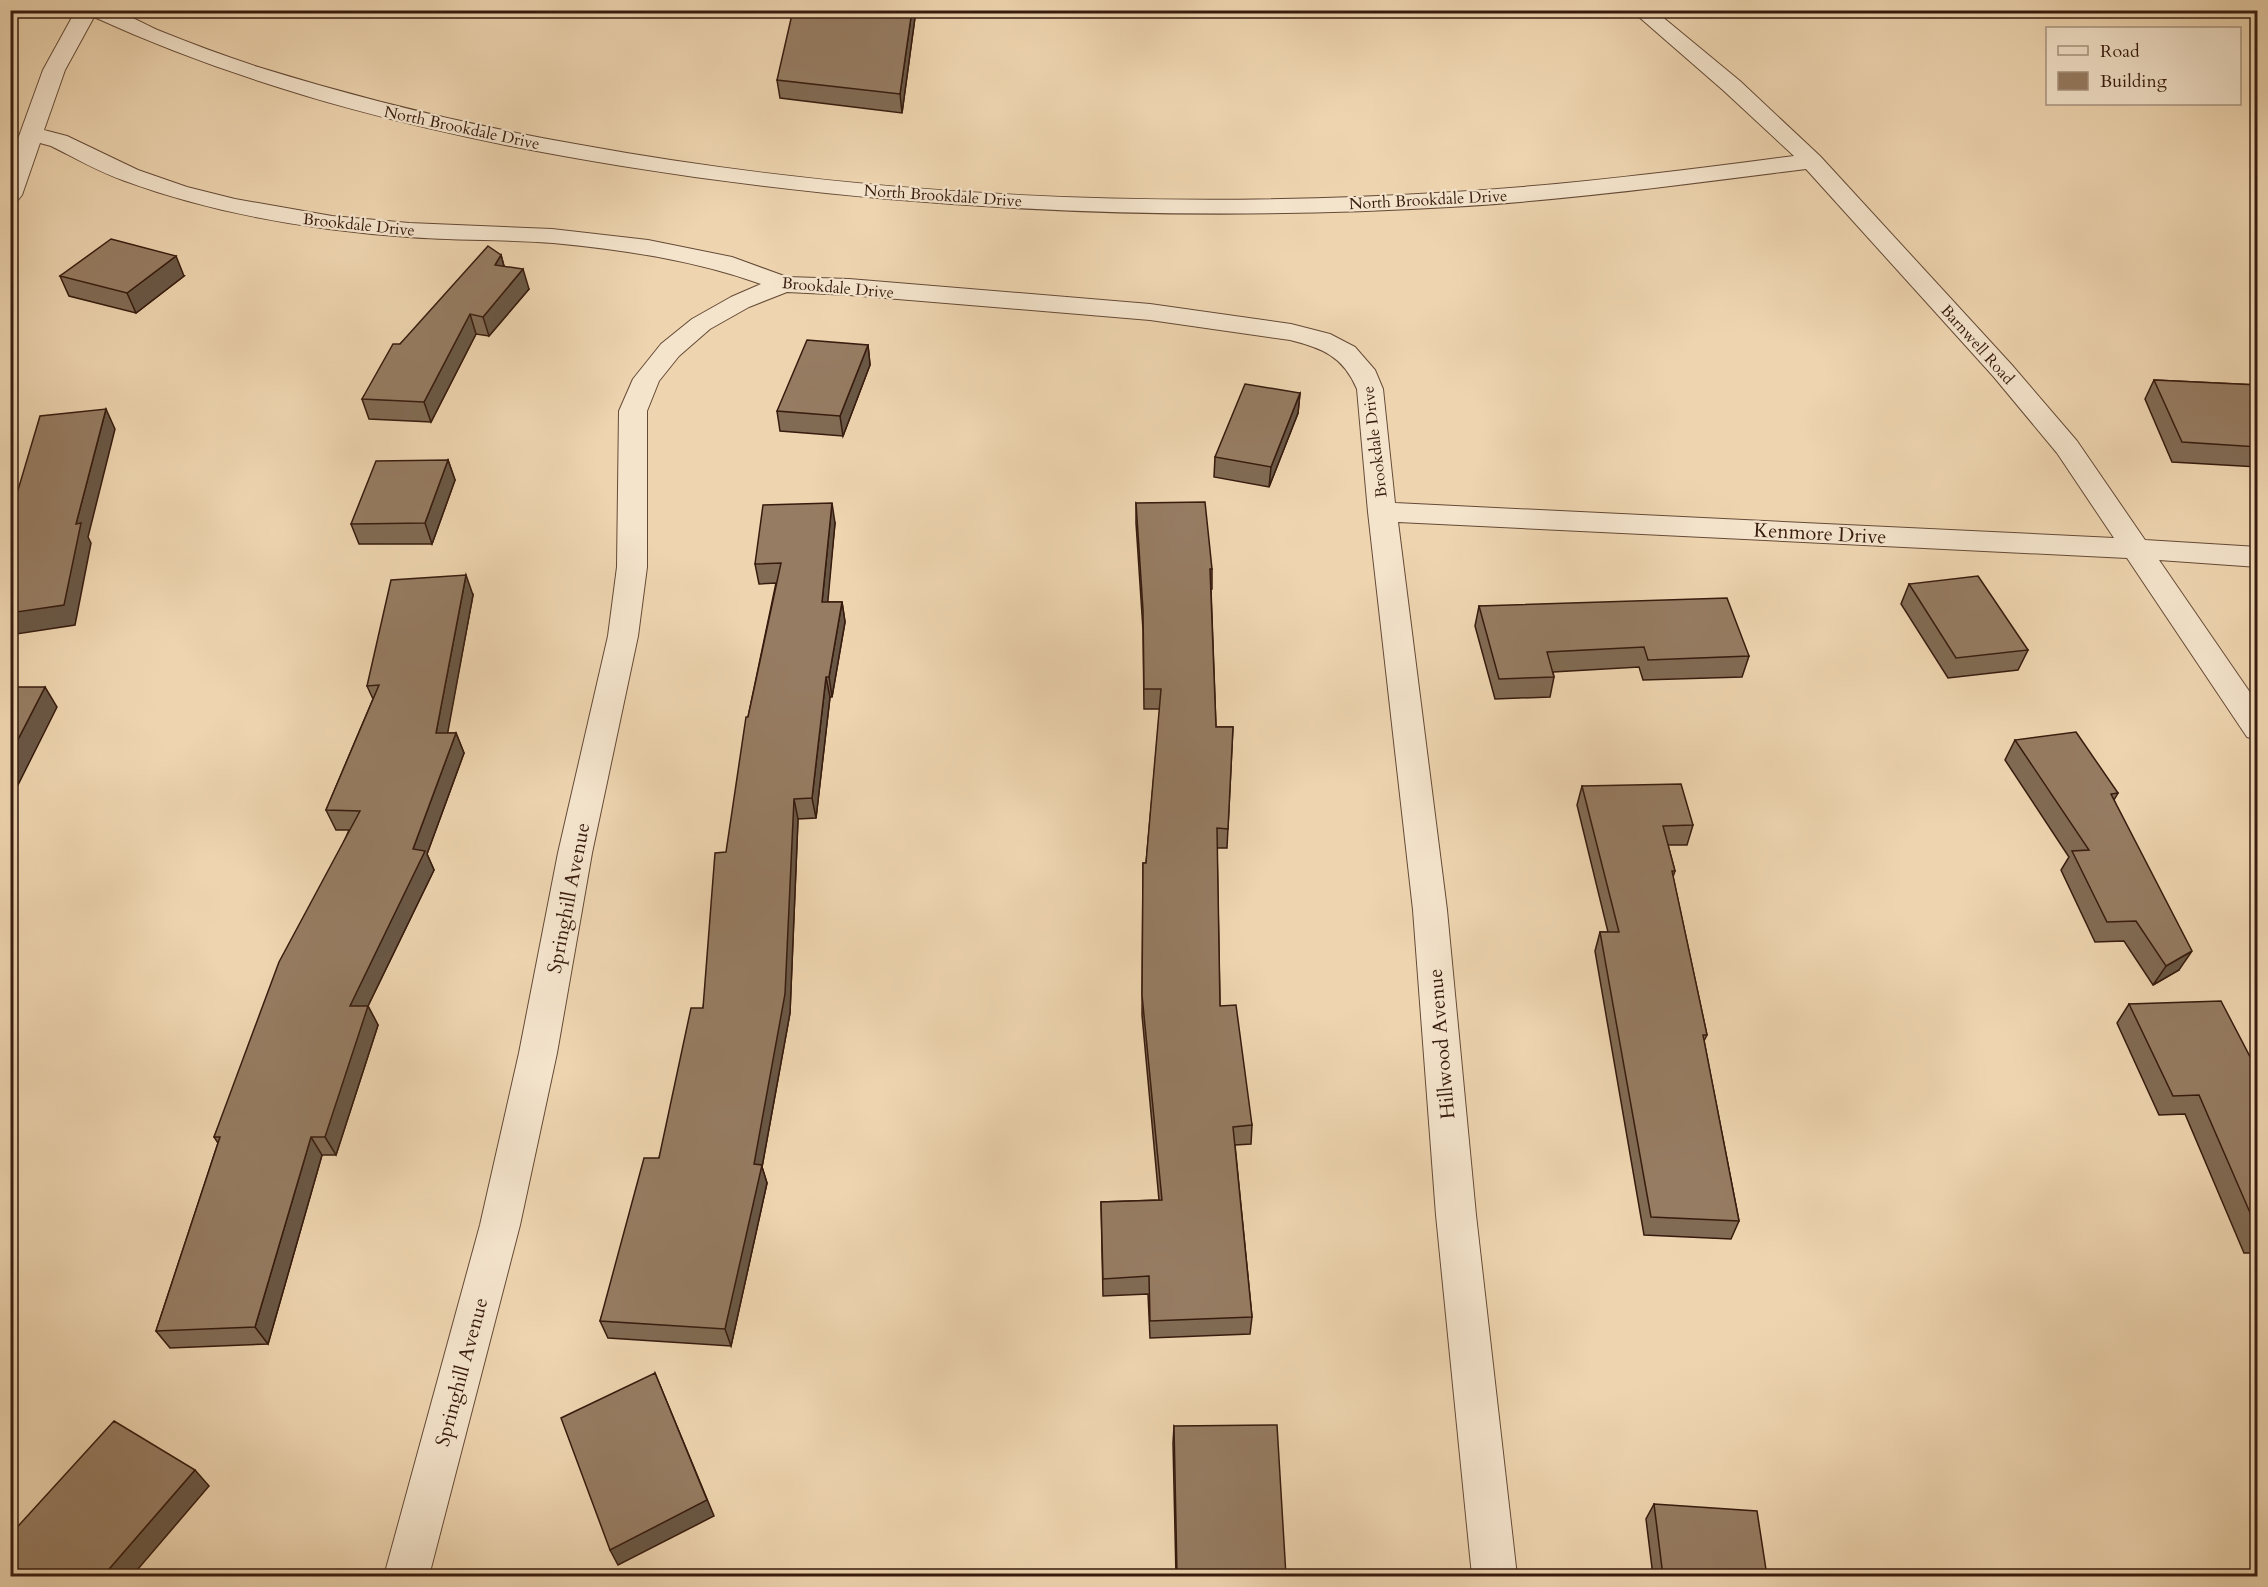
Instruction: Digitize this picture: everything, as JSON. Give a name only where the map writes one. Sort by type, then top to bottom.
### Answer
[{"type":"street","points":[[10,195],[54,70],[87,10]]},
{"type":"street","name":"North Brookdale Drive","points":[[95,10],[175,45],[275,80],[388,111],[512,140],[657,165],[790,183],[916,194],[1094,204],[1250,206],[1405,202],[1557,191],[1812,161]]},
{"type":"street","name":"Barnwell Road","points":[[1641,10],[1732,86],[1812,161],[2002,370],[2067,447],[2258,729]]},
{"type":"street","name":"Brookdale Drive","points":[[33,134],[59,141],[130,175],[179,192],[235,206],[332,223],[409,230],[552,236],[648,247],[723,261],[784,284],[849,287],[1150,312],[1257,326],[1321,340],[1346,353],[1362,370],[1370,389],[1382,512]]},
{"type":"street","name":"Springhill Avenue","points":[[406,1576],[500,1225],[538,1053],[575,853],[623,636],[632,567],[633,411],[646,379],[670,350],[701,324],[730,307],[784,284]]},
{"type":"street","name":"Kenmore Drive","points":[[1382,512],[2138,549],[2258,557]]},
{"type":"street","name":"Hillwood Avenue","points":[[1382,512],[1430,910],[1456,1215],[1494,1576]]},
{"type":"building","points":[[793,10],[912,10],[900,94],[777,80]]},
{"type":"building","points":[[111,239],[176,256],[127,293],[60,276]]},
{"type":"building","points":[[488,246],[501,255],[495,265],[523,269],[483,317],[470,314],[424,402],[362,399],[393,344],[400,344]]},
{"type":"building","points":[[807,340],[868,345],[840,416],[777,411]]},
{"type":"building","points":[[2154,380],[2258,385],[2258,447],[2182,442]]},
{"type":"building","points":[[1245,384],[1300,393],[1271,467],[1215,457]]},
{"type":"building","points":[[106,409],[76,524],[81,523],[64,605],[10,613],[10,517],[40,416]]},
{"type":"building","points":[[448,460],[425,523],[351,524],[376,461]]},
{"type":"building","points":[[1205,502],[1212,569],[1210,569],[1216,727],[1233,727],[1228,829],[1217,828],[1220,1006],[1236,1005],[1252,1125],[1233,1127],[1252,1317],[1150,1321],[1149,1276],[1103,1279],[1101,1202],[1162,1200],[1142,995],[1143,863],[1146,863],[1161,689],[1144,689],[1143,610],[1136,503]]},
{"type":"building","points":[[832,503],[822,602],[842,602],[829,677],[826,677],[812,798],[794,799],[785,994],[754,1164],[762,1165],[725,1329],[600,1321],[644,1158],[659,1158],[691,1008],[703,1008],[715,853],[726,852],[746,717],[748,717],[781,563],[755,564],[763,505]]},
{"type":"building","points":[[466,575],[436,733],[456,733],[413,849],[425,851],[350,1006],[368,1006],[325,1137],[311,1137],[255,1327],[156,1331],[220,1137],[214,1137],[279,962],[360,811],[326,810],[379,685],[367,686],[391,580]]},
{"type":"building","points":[[1978,576],[2028,650],[1956,658],[1909,584]]},
{"type":"building","points":[[1727,598],[1749,656],[1648,660],[1644,647],[1547,652],[1554,677],[1499,679],[1479,606]]},
{"type":"building","points":[[10,687],[45,687],[10,755]]},
{"type":"building","points":[[2076,732],[2118,793],[2111,794],[2192,951],[2166,966],[2136,921],[2107,922],[2072,851],[2089,850],[2015,740]]},
{"type":"building","points":[[1681,784],[1693,825],[1663,826],[1675,871],[1672,871],[1707,1035],[1703,1035],[1739,1221],[1651,1217],[1600,932],[1619,932],[1582,786]]},
{"type":"building","points":[[2221,1001],[2258,1072],[2258,1231],[2199,1095],[2173,1096],[2129,1004]]},
{"type":"building","points":[[655,1373],[707,1500],[610,1550],[561,1418]]},
{"type":"building","points":[[114,1421],[195,1470],[103,1576],[10,1576],[10,1535]]},
{"type":"building","points":[[1277,1425],[1286,1576],[1177,1576],[1174,1426]]},
{"type":"building","points":[[1654,1504],[1757,1511],[1767,1576],[1663,1576]]}]
